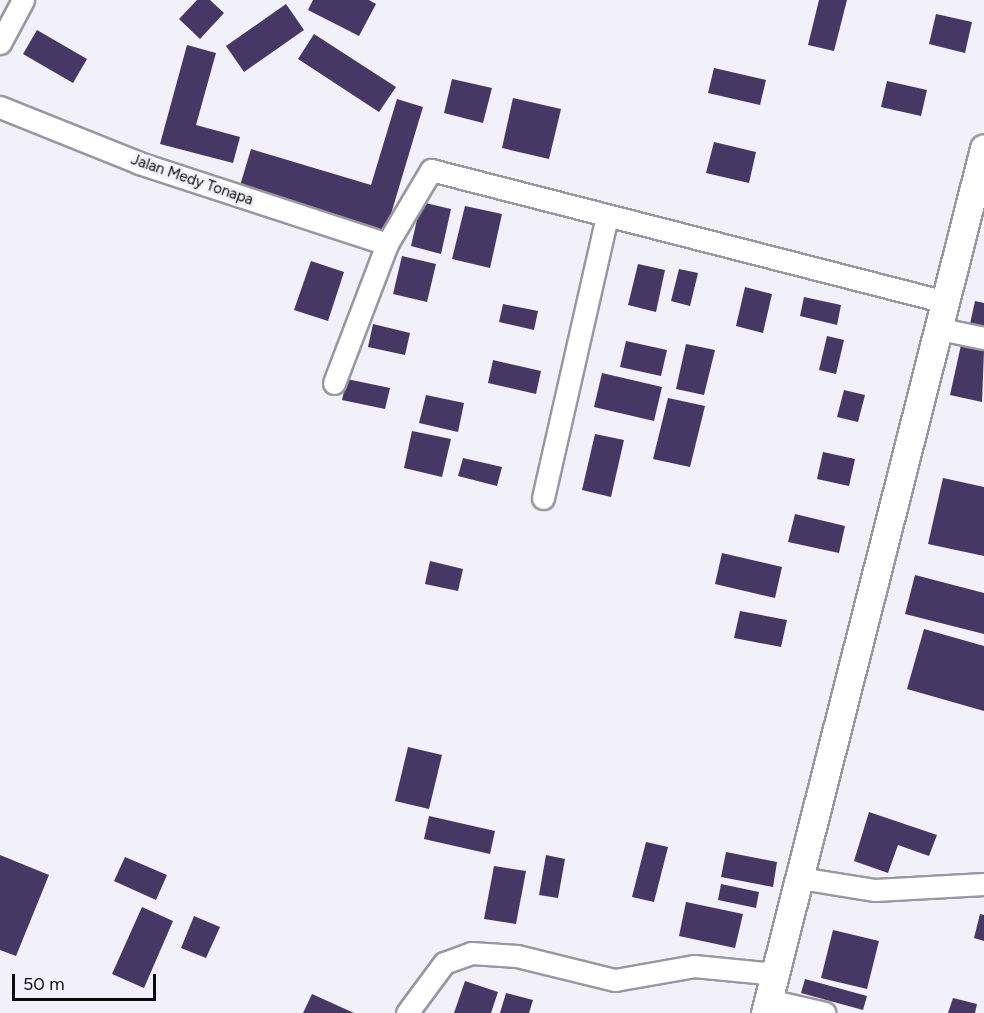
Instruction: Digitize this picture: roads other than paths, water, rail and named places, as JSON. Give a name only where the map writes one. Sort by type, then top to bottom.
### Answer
[{"type":"street","points":[[0,44],[23,0]]},
{"type":"street","name":"Jalan Medy Tonapa","points":[[0,106],[139,163],[387,244]]},
{"type":"street","points":[[769,996],[940,329],[984,148]]},
{"type":"street","points":[[334,383],[387,244],[431,170],[946,302]]},
{"type":"street","points":[[543,498],[607,216]]},
{"type":"street","points":[[940,329],[984,338]]},
{"type":"street","points":[[800,878],[875,890],[984,884]]},
{"type":"street","points":[[407,1013],[444,963],[471,953],[517,956],[615,980],[694,966],[769,996],[825,1013]]}]
